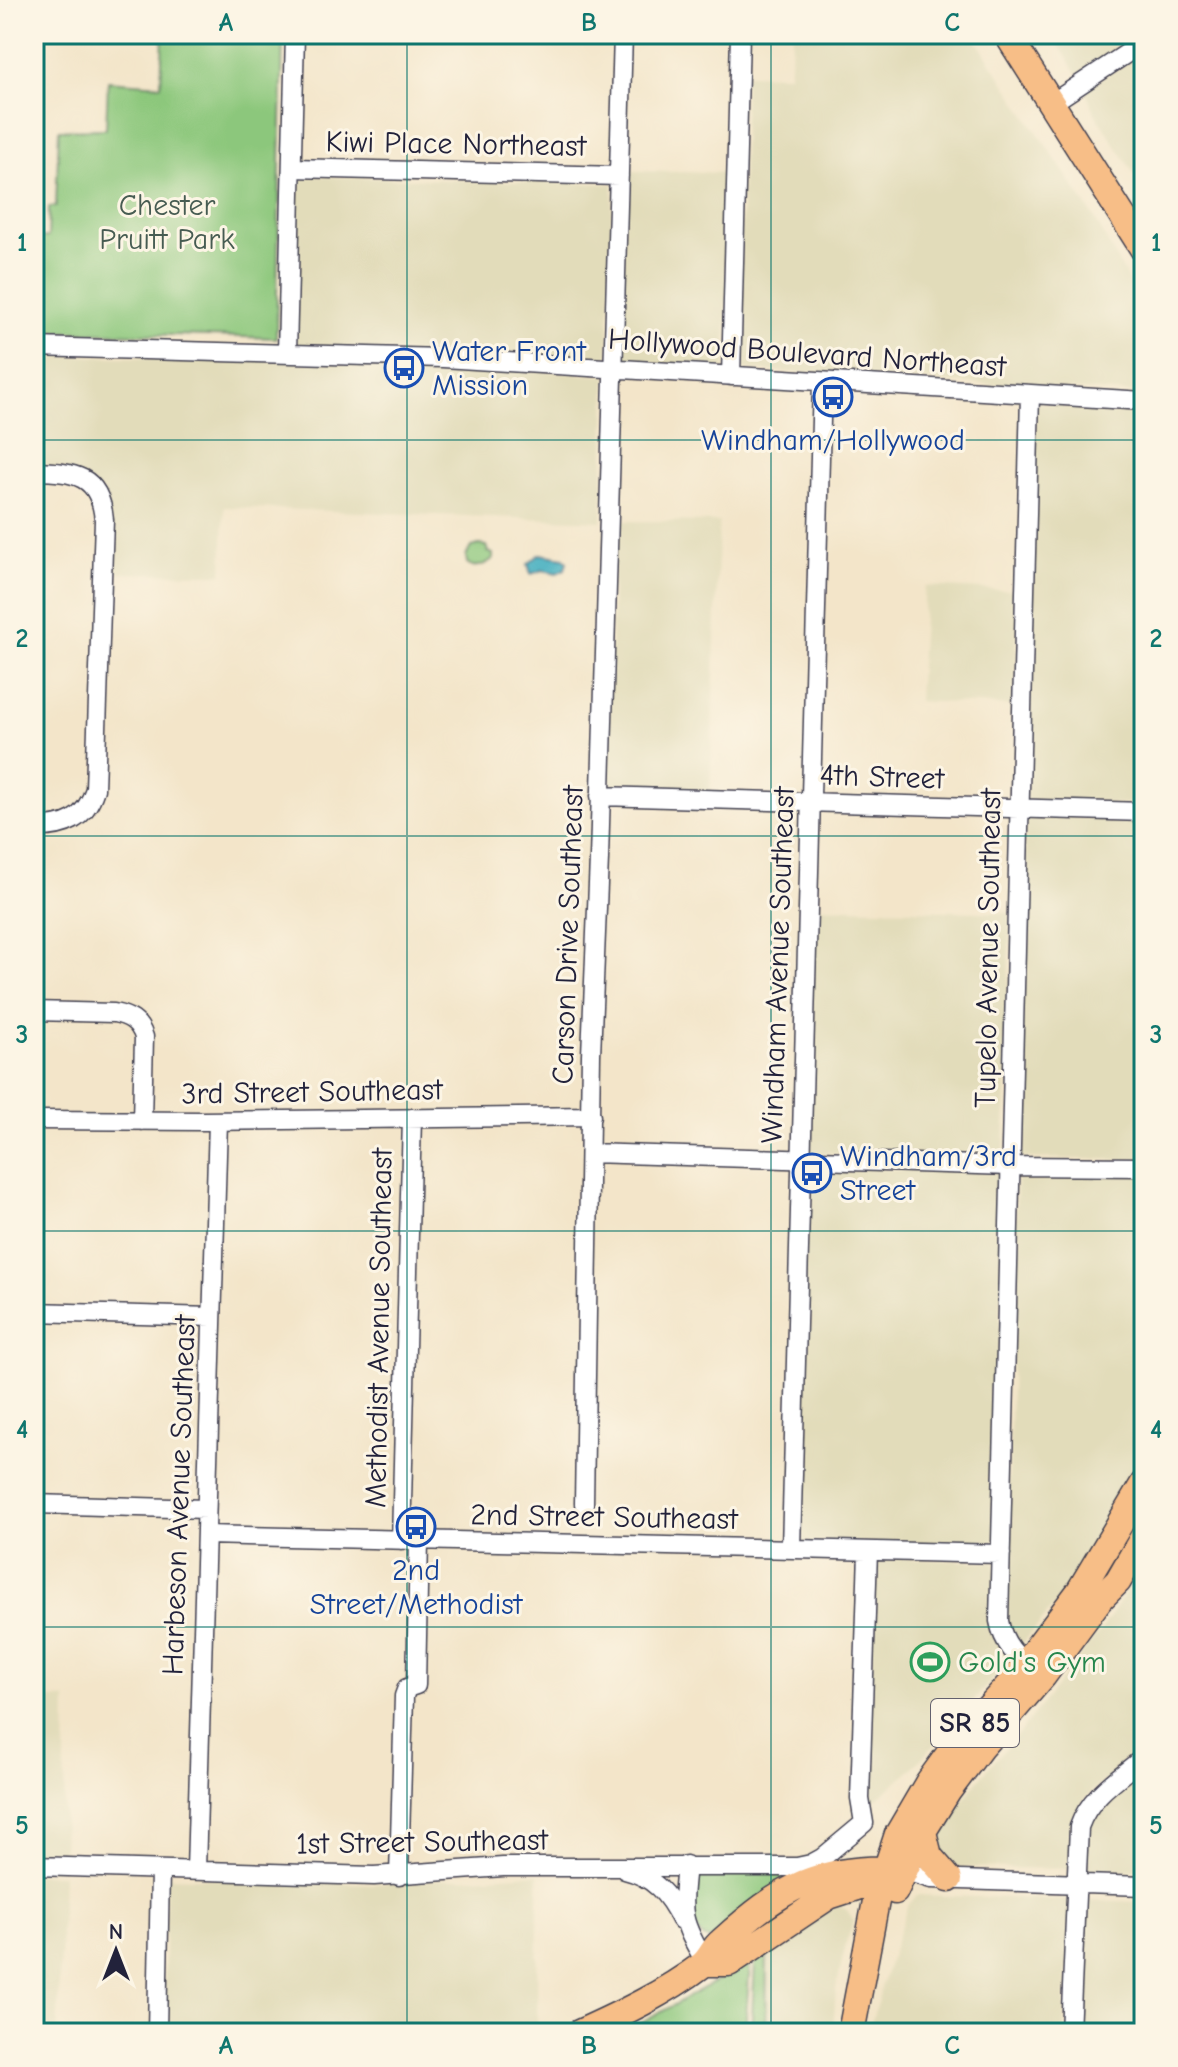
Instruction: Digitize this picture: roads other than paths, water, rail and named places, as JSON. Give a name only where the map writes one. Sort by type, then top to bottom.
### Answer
[{"type":"highway","points":[[1007,34],[1144,250]]},
{"type":"highway","name":"SR 85","points":[[891,1878],[1034,1670],[1144,1483]]},
{"type":"highway","name":"SR 85","points":[[851,2033],[857,1991],[871,1936],[889,1906],[898,1834],[928,1783],[960,1739],[1034,1670],[1118,1581],[1144,1536]]},
{"type":"highway","points":[[923,1832],[929,1856],[940,1879]]},
{"type":"highway","points":[[579,2033],[659,1993],[706,1963],[718,1944],[795,1887],[836,1872],[862,1868],[891,1878]]},
{"type":"highway","points":[[706,1963],[729,1963],[829,1896],[891,1878]]},
{"type":"highway","points":[[829,1896],[841,1898],[856,1911],[871,1936]]},
{"type":"street","points":[[287,353],[295,34]]},
{"type":"street","name":"Carson Drive Southeast","points":[[584,1504],[593,952],[623,34]]},
{"type":"street","points":[[731,376],[740,34]]},
{"type":"street","points":[[1052,103],[1144,42]]},
{"type":"street","name":"Kiwi Place Northeast","points":[[292,168],[619,176]]},
{"type":"street","name":"Hollywood Boulevard Northeast","points":[[34,347],[443,358],[1144,401]]},
{"type":"street","name":"Windham Avenue Southeast","points":[[791,1549],[822,382]]},
{"type":"street","name":"Tupelo Avenue Southeast","points":[[1030,395],[999,1621],[1008,1646],[1034,1670]]},
{"type":"street","points":[[34,471],[72,474],[87,482],[102,504],[104,520],[95,789],[91,803],[77,819],[66,825],[34,827]]},
{"type":"street","name":"4th Street","points":[[600,796],[1144,812]]},
{"type":"street","points":[[34,1011],[114,1013],[126,1015],[141,1027],[144,1037],[142,1121]]},
{"type":"street","name":"3rd Street Southeast","points":[[34,1120],[591,1116]]},
{"type":"street","name":"Methodist Avenue Southeast","points":[[399,1876],[404,1696],[407,1688],[416,1685],[410,1540],[412,1118]]},
{"type":"street","name":"Harbeson Avenue Southeast","points":[[196,1870],[218,1121]]},
{"type":"street","points":[[590,1153],[1144,1167]]},
{"type":"street","points":[[34,1312],[212,1317]]},
{"type":"street","points":[[34,1504],[206,1509]]},
{"type":"street","name":"2nd Street Southeast","points":[[206,1535],[1001,1554]]},
{"type":"street","name":"1st Street Southeast","points":[[34,1866],[399,1876],[503,1867],[797,1867],[811,1864],[864,1823],[860,1799],[868,1551]]},
{"type":"street","points":[[1070,2033],[1079,1827],[1085,1810],[1095,1797],[1144,1757]]},
{"type":"street","points":[[685,1927],[682,1905],[686,1865]]},
{"type":"street","points":[[618,1868],[646,1877],[659,1887],[706,1963]]},
{"type":"street","points":[[157,2033],[160,1870]]},
{"type":"street","points":[[891,1878],[1144,1886]]},
{"type":"water","points":[[540,554],[564,558],[567,562],[565,569],[557,573],[543,570],[531,574],[528,564]]},
{"type":"place","name":"Water Front Mission","points":[[404,368]]},
{"type":"place","name":"Windham/Hollywood","points":[[833,397]]},
{"type":"place","name":"Windham/3rd Street","points":[[812,1173]]},
{"type":"place","name":"2nd Street/Methodist","points":[[416,1527]]},
{"type":"place","name":"Gold's Gym","points":[[930,1662]]},
{"type":"park label","name":"Chester Pruitt Park","points":[[167,222]]}]
